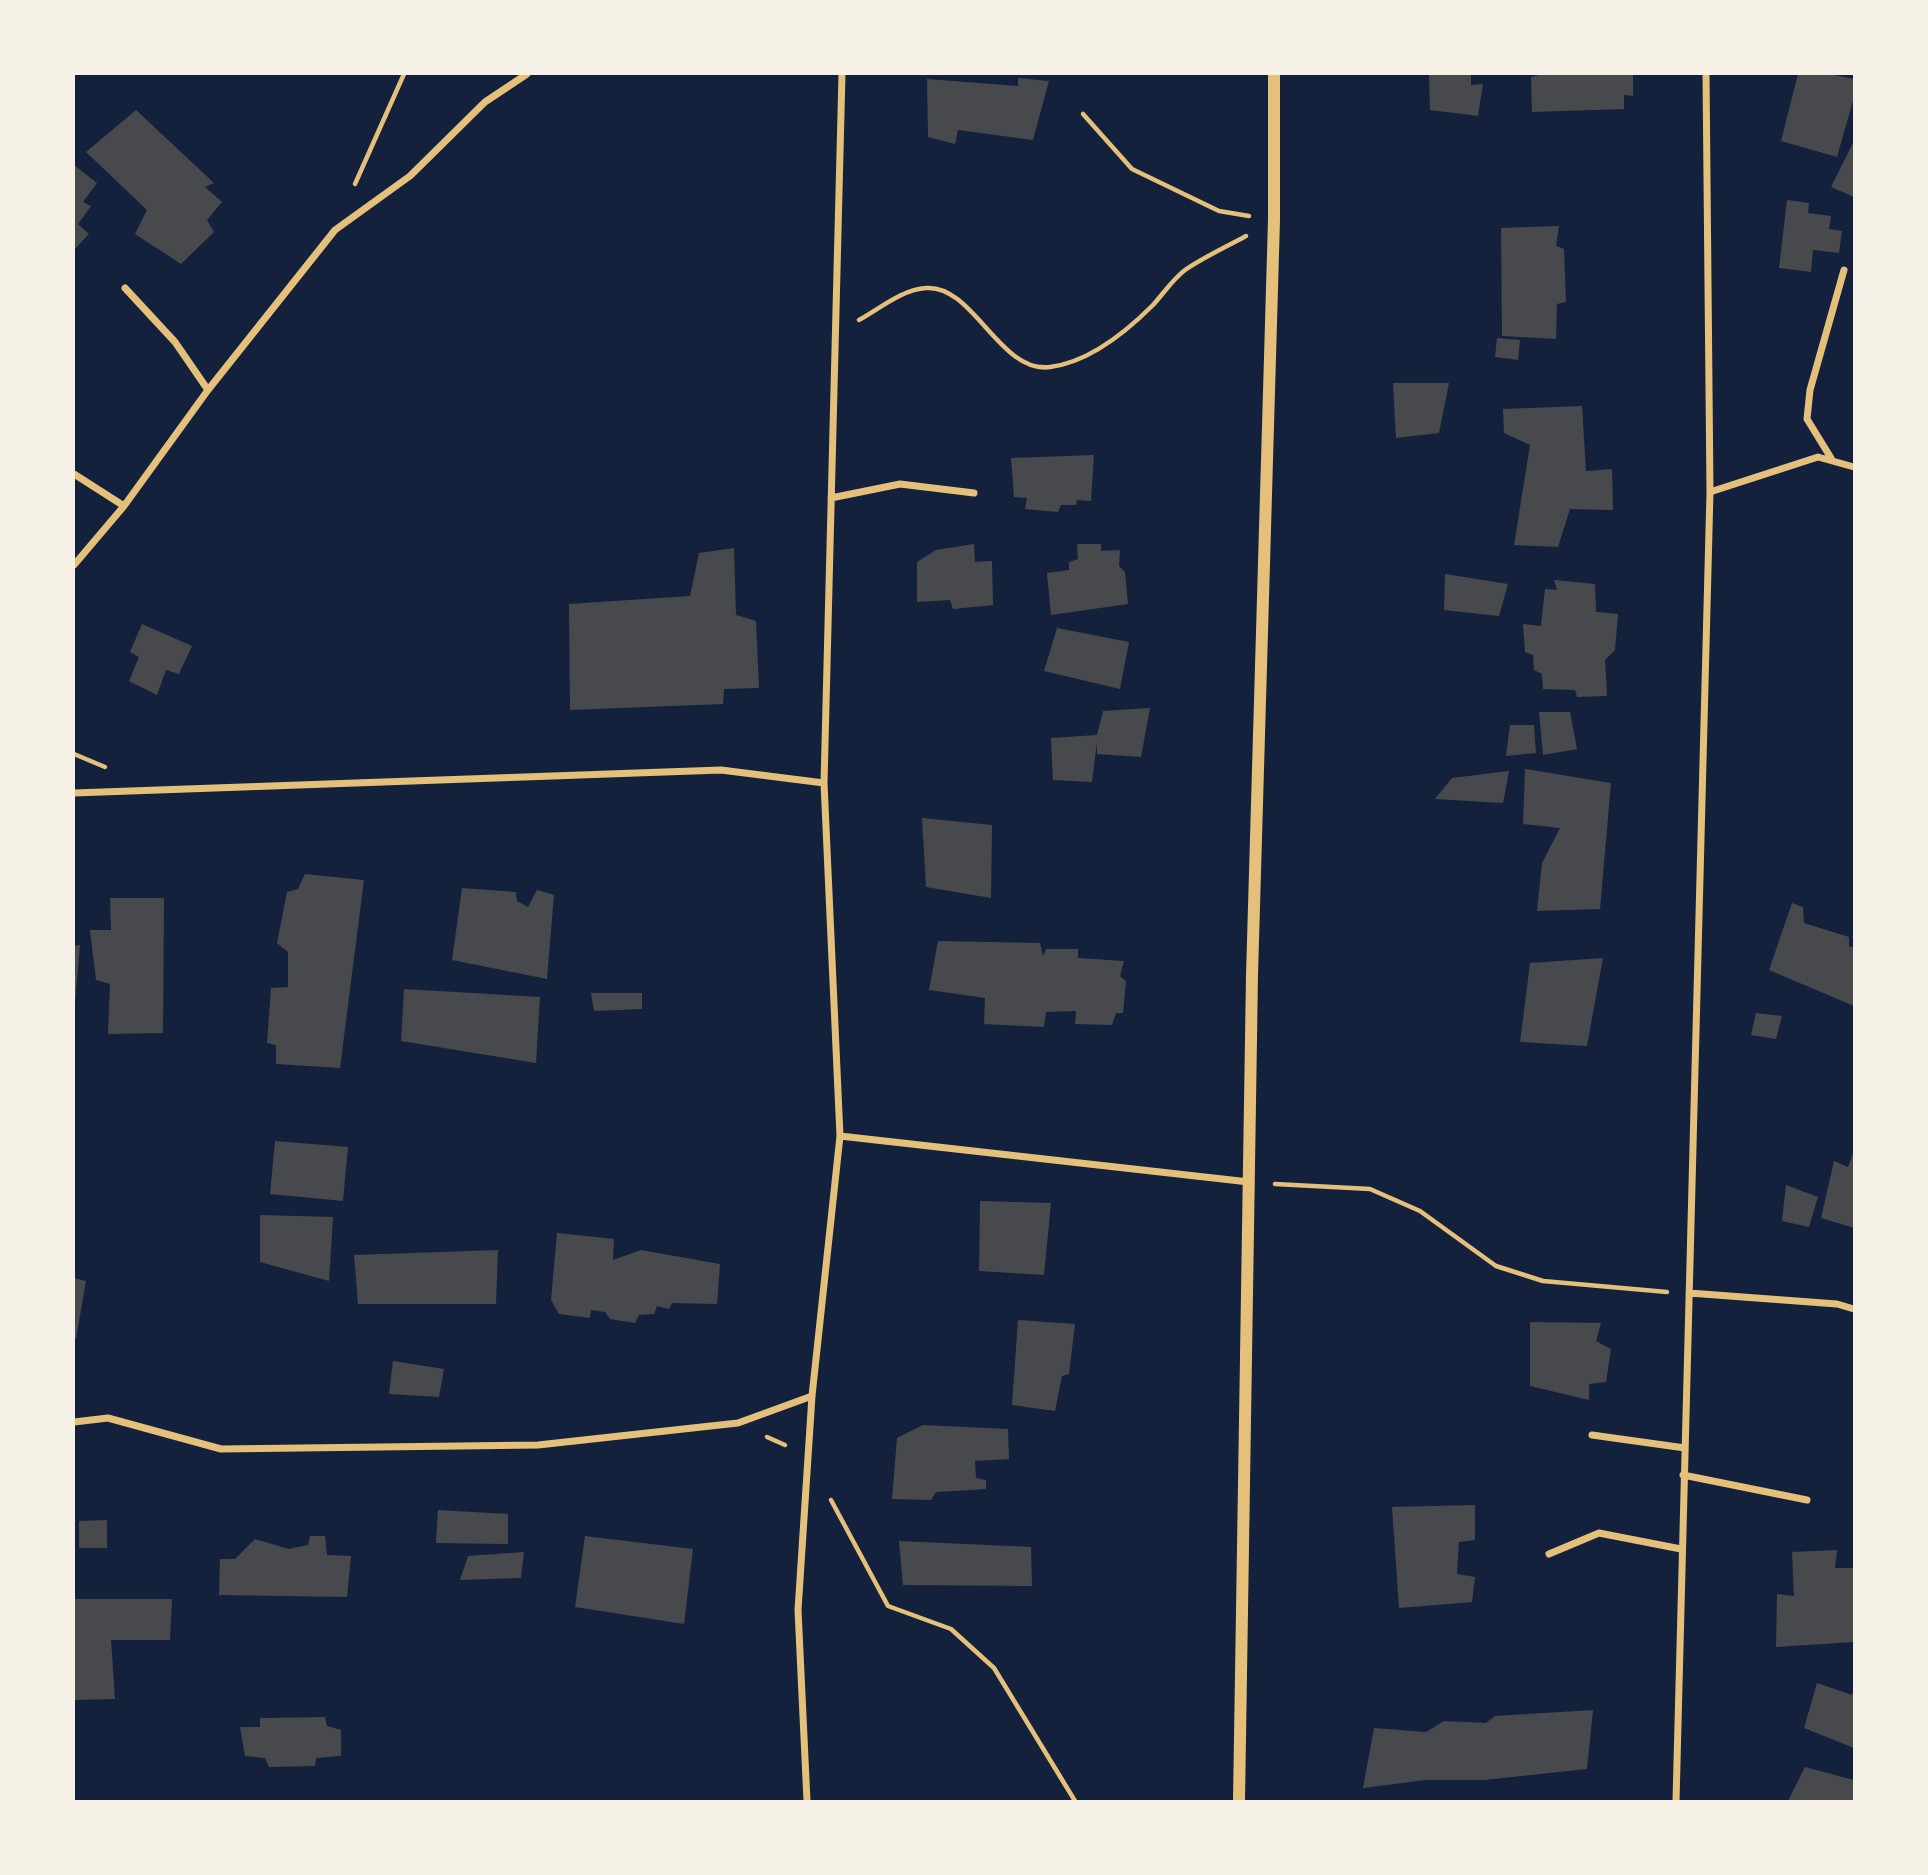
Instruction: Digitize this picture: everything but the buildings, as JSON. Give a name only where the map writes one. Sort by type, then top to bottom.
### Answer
[{"type":"street","points":[[74,565],[124,506],[208,390],[335,230],[410,176],[485,102],[527,74]]},
{"type":"street","points":[[807,1801],[799,1610],[812,1396],[840,1136],[824,783],[842,74]]},
{"type":"street","points":[[1239,1801],[1249,1182],[1274,220],[1274,74]]},
{"type":"street","points":[[1676,1801],[1710,492],[1706,74]]},
{"type":"street","points":[[1831,458],[1807,419],[1810,390],[1844,270]]},
{"type":"street","points":[[125,288],[175,342],[208,390]]},
{"type":"street","points":[[1710,492],[1818,457],[1831,458],[1854,467]]},
{"type":"street","points":[[74,474],[124,506]]},
{"type":"street","points":[[831,498],[900,484],[974,493]]},
{"type":"street","points":[[74,793],[721,771],[824,783]]},
{"type":"street","points":[[840,1136],[1249,1182]]},
{"type":"street","points":[[1689,1293],[1838,1304],[1854,1309]]},
{"type":"street","points":[[74,1422],[108,1418],[221,1449],[538,1445],[738,1423],[812,1396]]},
{"type":"street","points":[[1591,1435],[1685,1448]]},
{"type":"street","points":[[1684,1475],[1807,1500]]},
{"type":"street","points":[[1549,1554],[1599,1533],[1681,1549]]},
{"type":"path","points":[[335,230],[404,74]]},
{"type":"path","points":[[1083,114],[1132,169],[1219,211],[1274,220]]},
{"type":"path","points":[[836,332],[910,292],[926,288],[943,289],[975,316],[1016,358],[1046,368],[1067,364],[1116,338],[1184,271],[1274,220]]},
{"type":"path","points":[[1249,1182],[1370,1189],[1420,1211],[1496,1266],[1543,1280],[1689,1293]]},
{"type":"path","points":[[738,1423],[808,1456],[888,1606],[951,1629],[994,1668],[1075,1801]]}]
